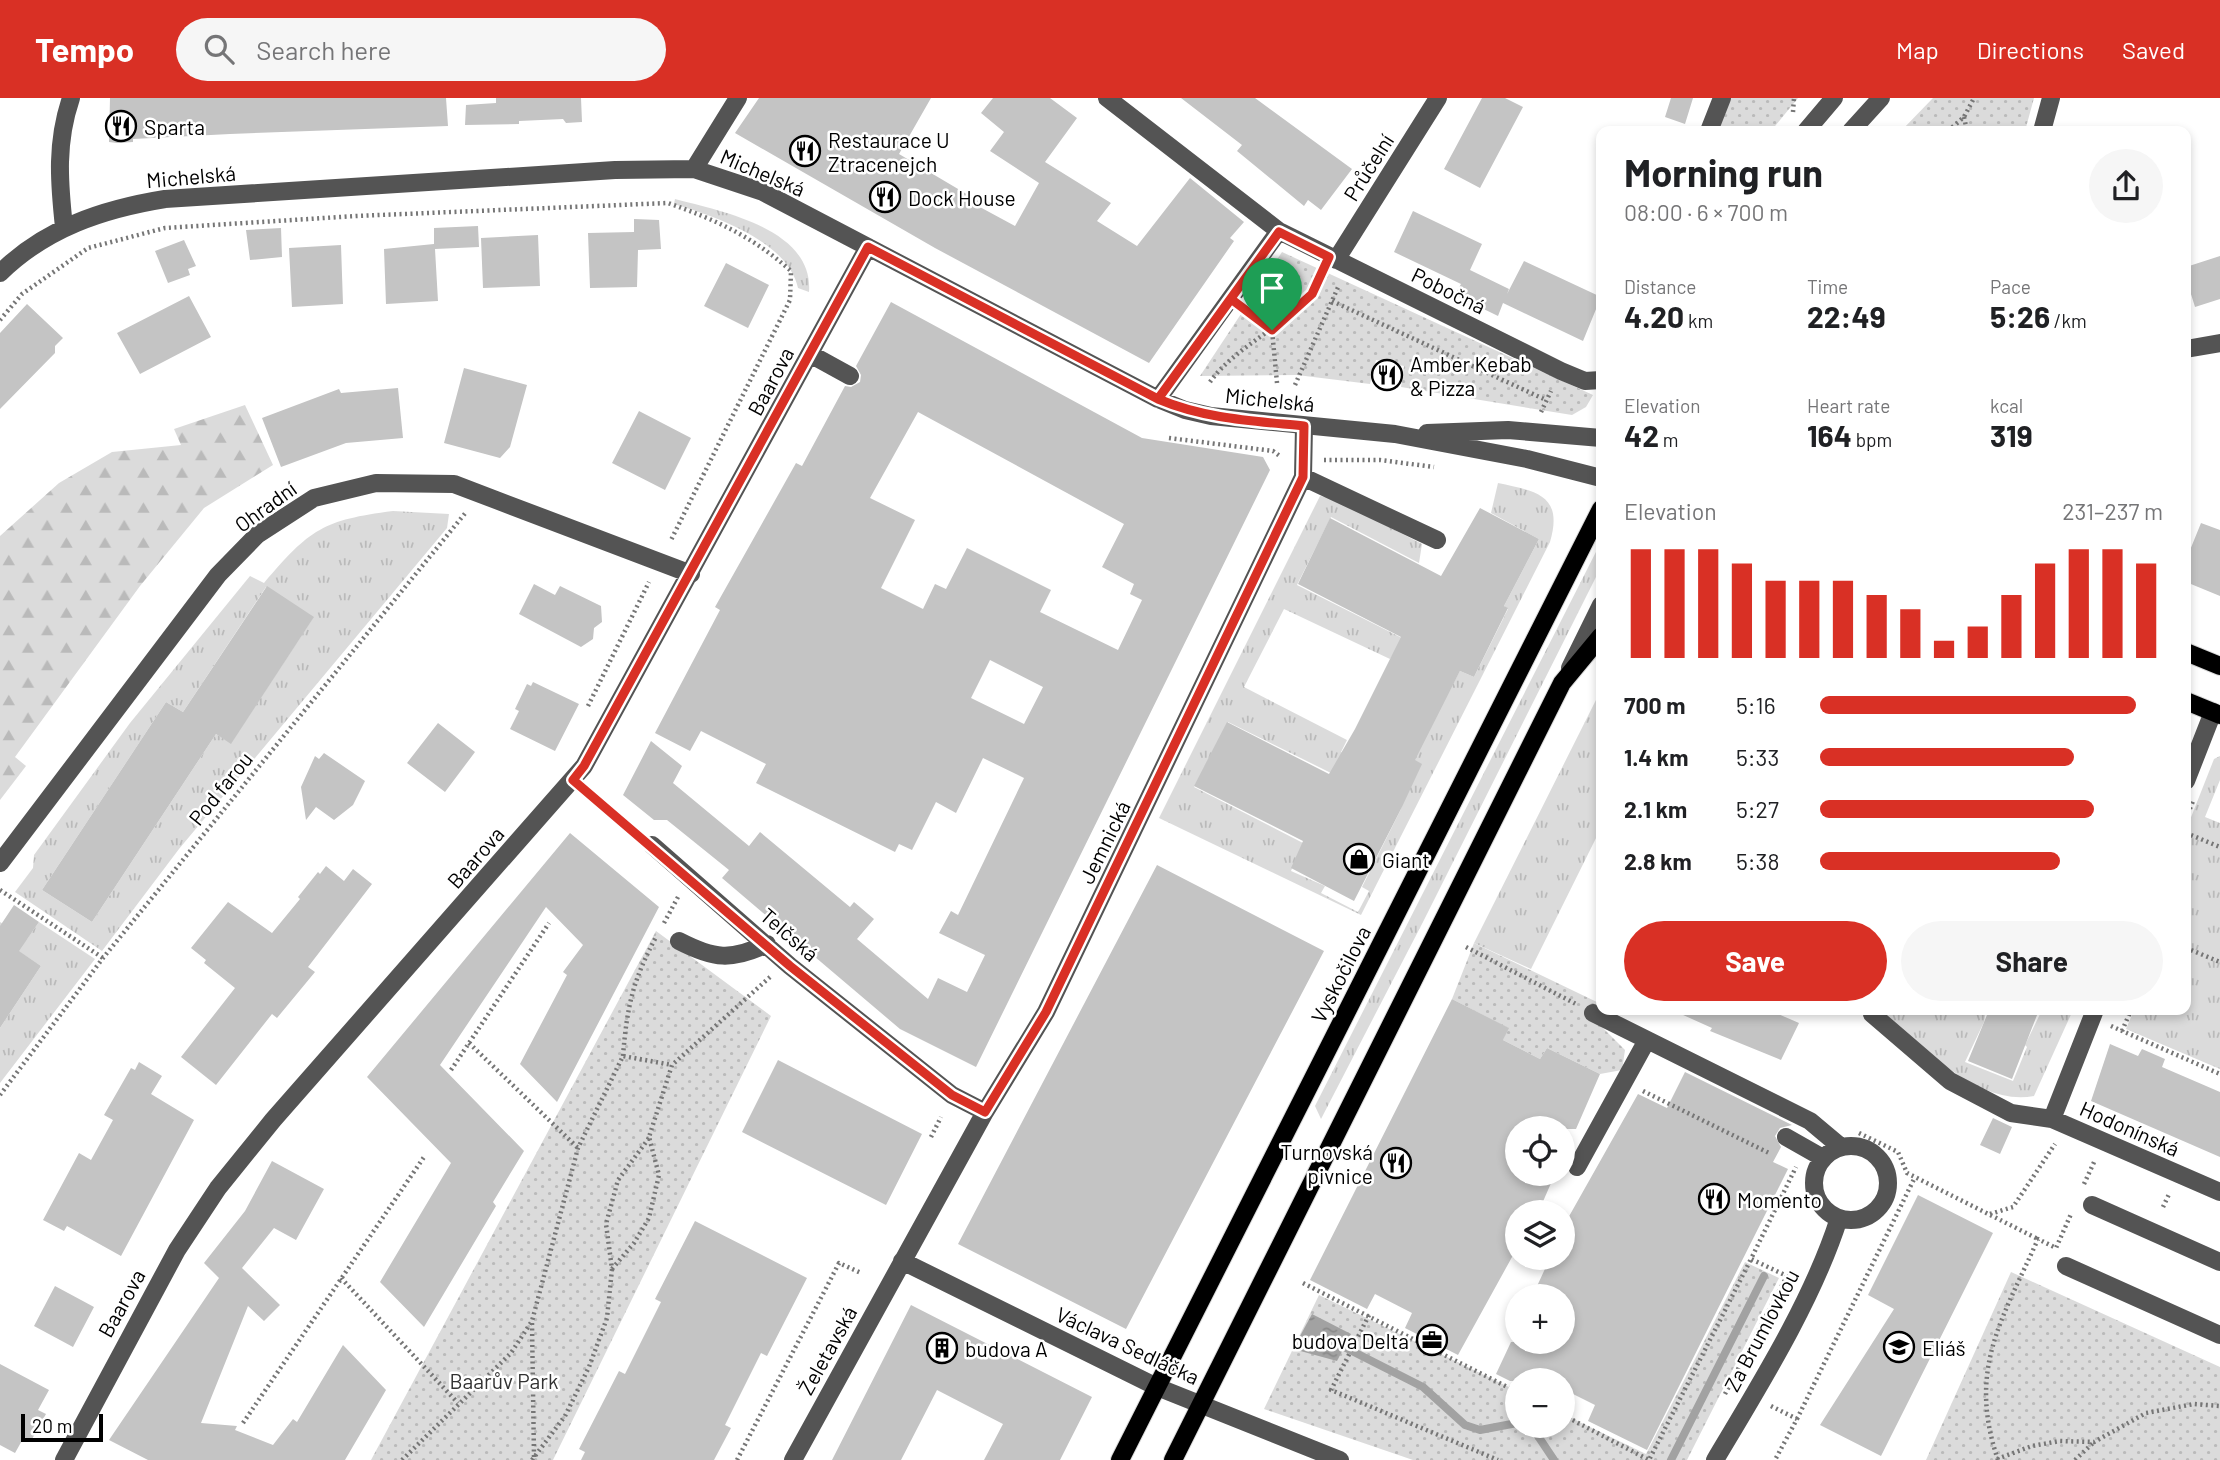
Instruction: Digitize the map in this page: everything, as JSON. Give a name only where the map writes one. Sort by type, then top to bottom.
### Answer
[{"type":"main road","name":"Vyskočilova","points":[[1120,1460],[1596,519]]},
{"type":"main road","points":[[1173,1460],[1562,684],[1596,642]]},
{"type":"main road","points":[[2191,654],[2220,666]]},
{"type":"main road","points":[[2191,703],[2216,714]]},
{"type":"street","points":[[64,227],[57,168],[62,123],[71,98]]},
{"type":"street","points":[[694,169],[738,98]]},
{"type":"street","name":"Pobočná","points":[[1107,98],[1279,232],[1561,371],[1585,381],[1596,380]]},
{"type":"street","name":"Průčelní","points":[[1333,258],[1438,98]]},
{"type":"street","points":[[1711,126],[1722,98]]},
{"type":"street","points":[[1810,126],[1834,98]]},
{"type":"street","points":[[1856,126],[1881,98]]},
{"type":"street","points":[[2043,126],[2051,98]]},
{"type":"street","name":"Michelská","points":[[0,273],[34,244],[64,227],[121,206],[165,199],[615,170],[694,169],[763,192],[1185,411],[1395,434],[1527,459],[1596,477]]},
{"type":"street","points":[[1158,399],[1279,232]]},
{"type":"street","name":"Baarova","points":[[64,1460],[163,1275],[218,1188],[273,1120],[584,766],[868,247]]},
{"type":"street","points":[[2191,348],[2220,343]]},
{"type":"street","points":[[810,354],[850,376]]},
{"type":"street","name":"Jemnická","points":[[902,1261],[985,1112],[1046,1012],[1304,468],[1304,426]]},
{"type":"street","name":"Michelská","points":[[1395,434],[1508,430],[1596,438]]},
{"type":"street","points":[[1304,468],[1437,540]]},
{"type":"street","name":"Ohradní","points":[[0,863],[218,575],[257,535],[314,498],[376,483],[454,484],[691,573]]},
{"type":"street","points":[[1562,684],[1596,615]]},
{"type":"street","points":[[2191,771],[2216,714]]},
{"type":"street","name":"Telčská","points":[[652,845],[790,966],[952,1095],[985,1112]]},
{"type":"street","points":[[679,941],[706,955],[744,955],[767,944]]},
{"type":"street","points":[[1592,1013],[1596,1015]]},
{"type":"street","points":[[1596,1015],[1810,1121],[1841,1147]]},
{"type":"street","points":[[1873,1015],[1950,1081],[2011,1113],[2058,1122]]},
{"type":"street","name":"Hodonínská","points":[[2100,1017],[2058,1122],[2220,1192]]},
{"type":"street","points":[[1577,1167],[1647,1040]]},
{"type":"street","points":[[1786,1137],[1823,1158]]},
{"type":"street","points":[[1841,1147],[1857,1147],[1873,1154],[1884,1167],[1887,1183],[1883,1200],[1872,1213],[1856,1219],[1839,1218],[1822,1207],[1817,1198],[1814,1177],[1823,1158],[1841,1147]]},
{"type":"street","points":[[2092,1205],[2220,1262]]},
{"type":"street","name":"Za Brumlovkou","points":[[1715,1460],[1753,1397],[1829,1251],[1839,1218]]},
{"type":"street","name":"Václava Sedláčka","points":[[902,1261],[1157,1387],[1340,1460]]},
{"type":"street","name":"Želetavská","points":[[793,1460],[902,1261]]},
{"type":"street","points":[[2066,1266],[2220,1335]]},
{"type":"path","points":[[1793,113],[1794,98]]},
{"type":"path","points":[[1954,126],[1964,117],[1974,98]]},
{"type":"path","points":[[1964,117],[1966,126]]},
{"type":"path","points":[[0,320],[22,294],[88,248],[165,228],[356,216],[668,203],[709,218],[762,246],[791,271],[790,300],[670,540]]},
{"type":"path","points":[[1277,383],[1272,330],[1286,270],[1279,232]]},
{"type":"path","points":[[1210,382],[1220,367],[1272,330],[1312,294],[1333,258]]},
{"type":"path","points":[[1295,385],[1342,278]]},
{"type":"path","points":[[1231,299],[1272,330]]},
{"type":"path","points":[[1332,301],[1546,400]]},
{"type":"path","points":[[1169,438],[1273,451],[1284,460],[1304,468],[1380,460],[1435,467]]},
{"type":"path","name":"Pod farou","points":[[0,1095],[103,958],[471,506],[460,506]]},
{"type":"path","points":[[584,714],[650,581],[642,575]]},
{"type":"path","points":[[573,780],[652,845]]},
{"type":"path","points":[[2191,835],[2220,847]]},
{"type":"path","points":[[0,890],[103,958]]},
{"type":"path","points":[[662,925],[678,897]]},
{"type":"path","points":[[451,1070],[549,923]]},
{"type":"path","points":[[533,1459],[532,1321],[578,1148],[623,1056],[626,1017],[636,975],[657,935]]},
{"type":"path","points":[[1466,947],[1592,1013]]},
{"type":"path","points":[[2191,950],[2220,962]]},
{"type":"path","points":[[533,1459],[565,1416],[589,1367],[607,1318],[612,1269],[606,1224],[618,1180],[649,1137],[671,1065],[770,977],[790,966]]},
{"type":"path","points":[[2122,1031],[2129,1015]]},
{"type":"path","points":[[2100,1017],[2122,1031],[2220,1074]]},
{"type":"path","points":[[469,1043],[578,1148]]},
{"type":"path","points":[[623,1056],[671,1065]]},
{"type":"path","points":[[1625,1082],[1772,1154]]},
{"type":"path","points":[[931,1137],[941,1117]]},
{"type":"path","points":[[1989,1215],[2012,1207],[2047,1159],[2058,1122]]},
{"type":"path","points":[[1853,1129],[1898,1152],[1907,1173],[2056,1248],[2072,1212]]},
{"type":"path","points":[[612,1269],[634,1243],[649,1218],[659,1175],[649,1137]]},
{"type":"path","points":[[2082,1189],[2104,1141]]},
{"type":"path","points":[[243,1423],[424,1157]]},
{"type":"path","points":[[1575,1421],[1649,1460],[1797,1167],[1784,1161]]},
{"type":"path","points":[[1775,1460],[1915,1177]]},
{"type":"path","points":[[2038,1239],[1989,1352],[1985,1392],[1988,1430],[1997,1460],[2032,1446],[2060,1441],[2094,1442]]},
{"type":"path","points":[[1751,1259],[1787,1276],[1730,1385],[1797,1419]]},
{"type":"path","points":[[737,1460],[839,1263],[861,1273]]},
{"type":"path","points":[[341,1278],[458,1403]]},
{"type":"path","points":[[1303,1283],[1505,1386]]},
{"type":"path","points":[[1368,1315],[1331,1390],[1498,1460]]},
{"type":"path","points":[[402,1460],[511,1353],[532,1321]]},
{"type":"path","points":[[2075,1460],[2094,1442],[2146,1413],[2194,1404],[2220,1406]]},
{"type":"green space","points":[[1730,98],[1798,98],[1775,126],[1718,126]]},
{"type":"green space","points":[[1933,98],[2034,98],[2026,126],[1906,126]]},
{"type":"green space","points":[[675,199],[739,217],[781,238],[797,253],[807,270],[809,292],[798,288],[791,271],[765,244],[728,223],[674,204]]},
{"type":"green space","points":[[1282,252],[1593,395],[1586,407],[1572,415],[1401,387],[1404,366],[1376,360],[1370,384],[1297,375],[1200,376]]},
{"type":"green space","points":[[245,405],[273,465],[204,508],[140,586],[15,757],[26,766],[0,800],[0,536],[59,483],[112,452],[181,445],[174,429]]},
{"type":"green space","points":[[1498,483],[1534,493],[1549,504],[1553,514],[1550,542],[1361,915],[1159,818],[1320,496],[1333,498],[1422,544],[1419,563],[1331,517],[1297,585],[1404,639],[1390,659],[1284,609],[1244,687],[1347,740],[1341,752],[1358,761],[1335,775],[1228,722],[1194,787],[1303,843],[1291,871],[1325,886],[1321,893],[1358,912],[1369,891],[1362,887],[1401,809],[1413,759],[1460,671],[1474,677],[1508,609],[1504,606],[1539,539],[1491,513]]},
{"type":"green space","points":[[393,511],[449,514],[447,528],[179,849],[102,951],[15,892],[33,868],[34,855],[130,723],[250,576],[264,583],[294,550],[320,530],[334,523]],"holes":[[[266,587],[313,618],[231,743],[216,734],[92,922],[42,890],[166,702],[183,712]]]},
{"type":"green space","points":[[1596,552],[1596,577],[1321,1119],[1315,1106]]},
{"type":"green space","points":[[1596,700],[1596,838],[1531,969],[1474,943]]},
{"type":"green space","points":[[2220,756],[2220,780],[2205,817],[2220,823],[2220,1069],[2126,1029],[2132,1015],[2191,1015],[2191,817],[2214,759]]},
{"type":"green space","points":[[0,922],[27,939],[39,922],[95,959],[0,1083],[0,1028],[41,966],[0,939]]},
{"type":"green space","name":"Baarův Park","points":[[656,931],[771,1016],[553,1460],[371,1460]]},
{"type":"green space","points":[[1474,943],[1596,1002],[1596,1015],[1605,1015],[1600,1025],[1625,1050],[1622,1070],[1600,1074],[1547,1048],[1540,1059],[1503,1040],[1508,1028],[1452,999]]},
{"type":"green space","points":[[1886,1015],[1985,1015],[1965,1062],[2013,1081],[2027,1047],[2025,1045],[2040,1015],[2071,1015],[2034,1096],[2013,1097],[1992,1092],[1971,1083],[1931,1055]]},
{"type":"green space","points":[[1745,1262],[1779,1278],[1687,1460],[1413,1460],[1264,1409],[1319,1295],[1505,1385],[1505,1438],[1575,1438],[1575,1420],[1646,1454]]},
{"type":"green space","points":[[2011,1272],[2220,1367],[2220,1460],[1926,1460]]},
{"type":"water","points":[[1312,1314],[1351,1334],[1337,1361],[1293,1349]]},
{"type":"building","points":[[110,98],[446,98],[448,126],[230,134],[133,139],[133,142],[117,143],[109,142]]},
{"type":"building","points":[[496,98],[581,98],[582,122],[566,123],[563,119],[519,121],[519,124],[465,125],[466,105],[496,103]]},
{"type":"building","points":[[759,98],[931,98],[899,154],[980,202],[978,206],[1015,226],[1039,183],[990,151],[1004,132],[981,113],[993,98],[1050,98],[1077,118],[1045,162],[1111,203],[1097,221],[1137,246],[1190,178],[1244,222],[1230,238],[1234,241],[1149,363],[935,248],[735,133]]},
{"type":"building","points":[[1181,98],[1255,98],[1352,169],[1321,210],[1308,200],[1304,206],[1237,151],[1242,145]]},
{"type":"building","points":[[1482,98],[1505,98],[1523,107],[1480,188],[1444,169]]},
{"type":"building","points":[[1671,98],[1693,98],[1685,124],[1665,117]]},
{"type":"building","points":[[1413,211],[1482,244],[1470,270],[1509,289],[1507,294],[1524,261],[1596,295],[1596,309],[1583,341],[1503,303],[1498,316],[1455,295],[1461,284],[1394,252]]},
{"type":"building","points":[[634,219],[659,220],[661,249],[638,250],[637,287],[590,288],[588,233],[634,232]]},
{"type":"building","points":[[478,226],[479,247],[435,249],[438,301],[386,304],[384,249],[434,244],[434,228]]},
{"type":"building","points":[[281,228],[282,257],[250,260],[246,230]]},
{"type":"building","points":[[538,235],[540,286],[483,288],[481,238]]},
{"type":"building","points":[[184,240],[196,266],[188,269],[190,275],[168,283],[155,251]]},
{"type":"building","points":[[341,245],[343,304],[292,307],[289,248]]},
{"type":"building","points":[[2220,256],[2220,299],[2195,307],[2191,294],[2191,265]]},
{"type":"building","points":[[726,263],[769,285],[748,328],[704,306]]},
{"type":"building","points":[[189,296],[211,337],[140,374],[117,333]]},
{"type":"building","points":[[891,302],[1142,438],[1263,457],[1270,470],[976,1067],[900,1029],[722,878],[729,870],[667,820],[654,820],[623,795],[651,741],[682,766],[673,783],[749,846],[760,832],[850,907],[854,902],[874,919],[857,939],[928,999],[938,978],[967,992],[985,955],[939,933],[951,911],[958,915],[1024,778],[983,758],[956,813],[936,802],[912,850],[899,844],[895,852],[756,783],[766,764],[701,731],[690,751],[655,733],[720,610],[715,607],[796,463],[802,466],[845,386],[851,387],[860,382],[861,375],[856,366]],"holes":[[[918,412],[1124,524],[1102,567],[1134,584],[1130,594],[1142,600],[1118,650],[1040,612],[1051,590],[967,548],[946,589],[935,584],[923,609],[881,588],[915,520],[870,498]],[[990,660],[1043,687],[1024,724],[971,698]]]},
{"type":"building","points":[[27,304],[63,338],[55,346],[55,353],[0,409],[0,333]]},
{"type":"building","points":[[1378,362],[1402,368],[1398,388],[1373,383]]},
{"type":"building","points":[[464,368],[527,385],[510,447],[500,458],[444,443]]},
{"type":"building","points":[[398,388],[403,438],[346,443],[281,467],[262,418],[339,389],[341,393]]},
{"type":"building","points":[[639,411],[691,438],[665,490],[612,463]]},
{"type":"building","points":[[1480,508],[1539,539],[1504,606],[1508,608],[1474,677],[1460,671],[1415,760],[1422,764],[1354,901],[1291,868],[1303,841],[1194,786],[1227,722],[1329,774],[1355,729],[1401,637],[1298,584],[1330,518],[1441,576]]},
{"type":"building","points":[[2201,523],[2220,530],[2220,596],[2191,584],[2191,548]]},
{"type":"building","points":[[534,584],[555,595],[560,586],[601,606],[602,622],[594,628],[593,639],[581,647],[519,614]]},
{"type":"building","points":[[267,586],[314,617],[231,744],[216,734],[92,922],[42,890],[166,702],[183,712]]},
{"type":"building","points":[[533,682],[579,704],[555,751],[510,729],[519,711],[515,709],[527,684],[531,686]]},
{"type":"building","points":[[438,723],[475,752],[445,792],[407,763]]},
{"type":"building","points":[[324,753],[365,781],[353,805],[334,820],[316,807],[306,820],[301,787],[315,756],[319,759]]},
{"type":"building","points":[[570,833],[659,907],[557,1102],[520,1064],[567,975],[563,972],[583,945],[546,907],[440,1065],[524,1151],[493,1202],[496,1206],[424,1327],[380,1282],[451,1163],[367,1077]]},
{"type":"building","points":[[1157,865],[1324,951],[1126,1329],[958,1244]]},
{"type":"building","points":[[326,866],[344,881],[353,869],[372,884],[308,967],[315,972],[277,1018],[272,1014],[216,1085],[181,1057],[235,988],[204,963],[206,960],[191,948],[228,902],[272,933],[318,872],[320,874]]},
{"type":"building","points":[[14,905],[39,922],[19,951],[41,966],[0,1028],[0,926]]},
{"type":"building","points":[[1452,999],[1509,1028],[1503,1040],[1540,1059],[1547,1048],[1600,1074],[1576,1129],[1575,1116],[1505,1116],[1505,1186],[1550,1186],[1544,1200],[1505,1200],[1505,1270],[1458,1355],[1405,1328],[1412,1313],[1375,1294],[1367,1309],[1310,1280]]},
{"type":"building","points":[[1683,1015],[1781,1015],[1799,1023],[1781,1060],[1710,1031],[1712,1028]]},
{"type":"building","points":[[1987,1015],[2037,1015],[2012,1079],[1968,1061]]},
{"type":"building","points":[[2110,1044],[2138,1056],[2142,1049],[2165,1059],[2162,1067],[2220,1092],[2220,1157],[2091,1101]]},
{"type":"building","points":[[778,1060],[922,1134],[886,1205],[742,1132]]},
{"type":"building","points":[[139,1062],[162,1076],[151,1094],[194,1120],[121,1256],[67,1226],[64,1231],[43,1220],[79,1153],[91,1160],[113,1120],[104,1115],[131,1068],[135,1070]]},
{"type":"building","points":[[1685,1072],[1792,1125],[1780,1128],[1775,1136],[1781,1147],[1773,1162],[1788,1169],[1647,1450],[1588,1421],[1595,1405],[1575,1395],[1575,1368],[1505,1368],[1505,1378],[1496,1374],[1505,1354],[1575,1354],[1575,1284],[1538,1284],[1544,1270],[1575,1270],[1575,1206],[1638,1094],[1667,1108]]},
{"type":"building","points":[[1993,1118],[2012,1127],[2000,1154],[1980,1145]]},
{"type":"building","points":[[272,1161],[324,1189],[296,1240],[274,1228],[242,1268],[280,1305],[264,1321],[248,1306],[201,1423],[237,1426],[235,1430],[273,1445],[293,1419],[297,1422],[343,1345],[386,1390],[345,1460],[148,1460],[109,1440],[219,1278],[204,1263],[245,1211]]},
{"type":"building","points":[[1918,1195],[1993,1233],[1881,1456],[1820,1425],[1894,1309],[1868,1295]]},
{"type":"building","points":[[695,1221],[807,1278],[767,1356],[761,1353],[725,1425],[731,1428],[714,1460],[581,1460],[585,1452],[579,1449],[619,1371],[625,1374],[661,1302],[655,1299]]},
{"type":"building","points":[[55,1286],[94,1307],[73,1347],[34,1326]]},
{"type":"building","name":"budova A","points":[[911,1305],[1092,1397],[1060,1460],[984,1460],[1003,1424],[937,1390],[901,1460],[832,1460]]},
{"type":"building","points":[[0,1364],[49,1390],[38,1410],[46,1414],[31,1441],[24,1437],[15,1453],[0,1445]]},
{"type":"waterway","points":[[1671,1460],[1764,1276]]},
{"type":"waterway","points":[[1344,1347],[1423,1387],[1465,1425],[1480,1430],[1505,1425]]},
{"type":"waterway","points":[[1539,1438],[1554,1460]]},
{"type":"place","name":"Sparta","points":[[121,126]]},
{"type":"place","name":"Restaurace U Ztracenejch","points":[[805,151]]},
{"type":"place","name":"Dock House","points":[[885,197]]},
{"type":"place","name":"Amber Kebab & Pizza","points":[[1387,375]]},
{"type":"place","name":"Giant","points":[[1359,859]]},
{"type":"place","name":"Turnovská pivnice","points":[[1396,1163]]},
{"type":"place","name":"Momento","points":[[1714,1199]]},
{"type":"place","name":"budova Delta","points":[[1432,1340]]},
{"type":"place","name":"Eliáš","points":[[1899,1347]]},
{"type":"place","name":"budova A","points":[[942,1348]]},
{"type":"route","points":[[1272,330],[1231,299],[1158,399],[868,247],[641,666],[584,766],[573,780],[790,966],[952,1095],[985,1112],[1046,1012],[1303,477],[1304,426],[1212,416],[1185,411],[1158,399],[1279,232],[1329,257],[1312,294],[1272,330]]}]
